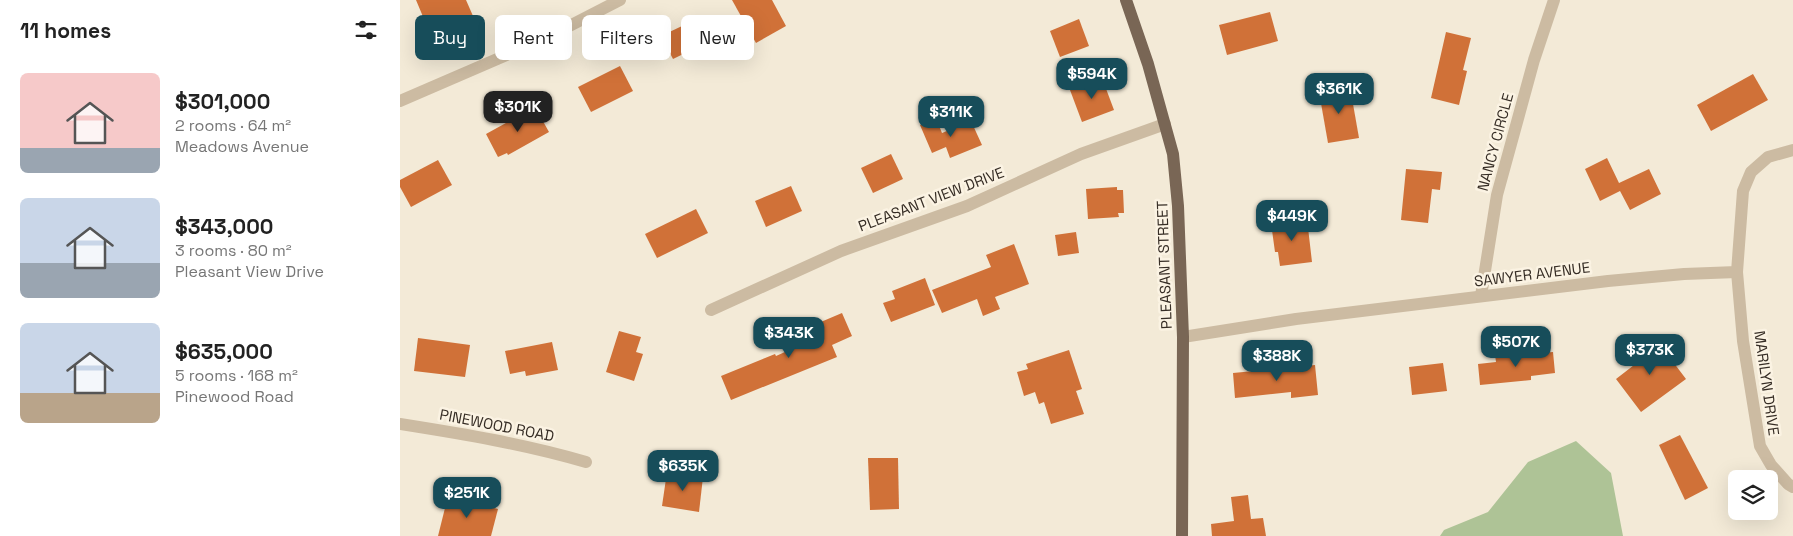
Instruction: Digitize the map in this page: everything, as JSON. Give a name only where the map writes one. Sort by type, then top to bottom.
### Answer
[{"type":"main road","name":"PLEASANT STREET","points":[[1126,0],[1148,64],[1174,154],[1183,337],[1182,536]]},
{"type":"street","points":[[400,101],[548,37],[620,0]]},
{"type":"street","name":"NANCY CIRCLE","points":[[1480,296],[1497,195],[1534,60],[1554,0]]},
{"type":"street","name":"PLEASANT VIEW DRIVE","points":[[711,310],[841,251],[967,206],[1081,154],[1165,124]]},
{"type":"street","points":[[1737,272],[1743,191],[1751,172],[1768,157],[1793,150]]},
{"type":"street","name":"SAWYER AVENUE","points":[[1183,337],[1296,319],[1637,277],[1737,272]]},
{"type":"street","name":"MARILYN DRIVE","points":[[1737,272],[1743,341],[1760,446],[1771,465],[1793,487]]},
{"type":"street","name":"PINEWOOD ROAD","points":[[400,424],[470,435],[545,450],[586,462]]},
{"type":"green space","points":[[1576,441],[1611,473],[1623,536],[1440,536],[1444,530],[1488,512],[1528,462]]},
{"type":"building","points":[[416,0],[466,0],[473,15],[422,15]]},
{"type":"building","points":[[732,0],[772,0],[786,26],[756,43],[754,39],[754,15],[740,15]]},
{"type":"building","points":[[1270,12],[1278,41],[1227,55],[1219,25]]},
{"type":"building","points":[[1079,19],[1089,46],[1060,57],[1050,31]]},
{"type":"building","points":[[681,26],[681,55],[673,59],[671,55],[671,31]]},
{"type":"building","points":[[1446,32],[1471,38],[1463,70],[1467,71],[1459,105],[1431,98]]},
{"type":"building","points":[[620,66],[633,91],[591,112],[578,87]]},
{"type":"building","points":[[1753,74],[1768,100],[1711,131],[1697,105]]},
{"type":"building","points":[[1102,78],[1114,110],[1082,122],[1070,90]]},
{"type":"building","points":[[1350,87],[1359,138],[1328,143],[1319,92]]},
{"type":"building","points":[[535,107],[549,132],[508,155],[507,153],[498,157],[486,134]]},
{"type":"building","points":[[936,118],[942,133],[971,121],[982,145],[950,158],[946,147],[932,153],[920,125]]},
{"type":"building","points":[[891,154],[903,179],[873,193],[861,168]]},
{"type":"building","points":[[1607,158],[1619,183],[1649,169],[1661,194],[1630,210],[1620,191],[1600,201],[1585,169]]},
{"type":"building","points":[[438,160],[452,185],[411,207],[400,187],[400,180]]},
{"type":"building","points":[[1406,169],[1442,172],[1440,190],[1432,189],[1428,223],[1401,220]]},
{"type":"building","points":[[791,186],[802,211],[766,227],[755,201]]},
{"type":"building","points":[[1117,187],[1117,190],[1123,190],[1124,213],[1118,213],[1119,217],[1088,219],[1086,189]]},
{"type":"building","points":[[696,209],[708,233],[657,258],[645,234]]},
{"type":"building","points":[[1307,219],[1312,262],[1280,266],[1278,252],[1275,252],[1271,223]]},
{"type":"building","points":[[1076,232],[1079,253],[1058,256],[1055,235]]},
{"type":"building","points":[[1014,244],[1029,284],[995,297],[1000,309],[983,316],[977,299],[942,313],[932,290],[991,267],[986,255]]},
{"type":"building","points":[[925,278],[935,305],[891,322],[883,303],[895,299],[892,291]]},
{"type":"building","points":[[842,313],[852,336],[832,345],[837,357],[731,400],[721,376],[775,354],[776,356],[814,339],[809,327]]},
{"type":"building","points":[[619,331],[641,337],[636,352],[643,354],[634,381],[606,372]]},
{"type":"building","points":[[418,338],[470,345],[465,377],[414,371]]},
{"type":"building","points":[[1649,338],[1657,349],[1661,346],[1686,379],[1641,412],[1616,379],[1638,362],[1630,352]]},
{"type":"building","points":[[552,342],[558,370],[526,376],[525,371],[510,374],[505,351]]},
{"type":"building","points":[[1069,350],[1082,389],[1076,391],[1084,414],[1051,424],[1044,402],[1039,404],[1035,392],[1024,396],[1017,372],[1028,369],[1026,364]]},
{"type":"building","points":[[1529,351],[1529,354],[1553,352],[1555,373],[1531,376],[1531,380],[1480,385],[1478,364],[1496,362],[1495,355]]},
{"type":"building","points":[[1443,363],[1447,391],[1412,395],[1409,367]]},
{"type":"building","points":[[1315,365],[1318,395],[1291,398],[1291,392],[1235,398],[1233,373]]},
{"type":"building","points":[[1680,435],[1708,488],[1685,500],[1659,445]]},
{"type":"building","points":[[868,458],[898,458],[899,509],[870,510]]},
{"type":"building","points":[[667,472],[703,477],[699,512],[662,506]]},
{"type":"building","points":[[1248,495],[1251,519],[1263,518],[1266,536],[1212,536],[1211,524],[1234,521],[1231,497]]},
{"type":"building","points":[[448,496],[498,509],[491,536],[438,536]]}]
